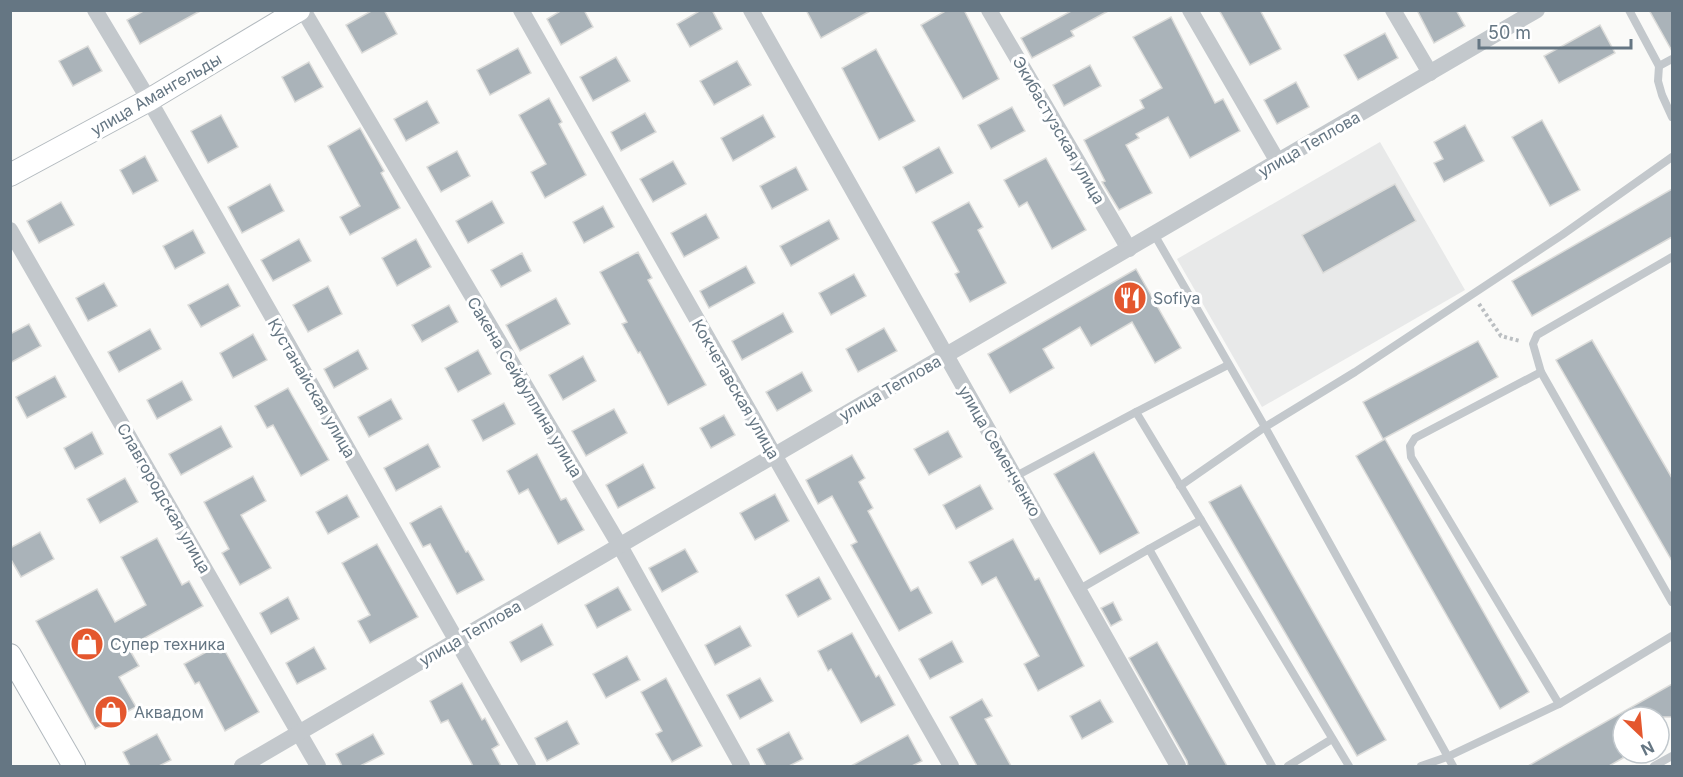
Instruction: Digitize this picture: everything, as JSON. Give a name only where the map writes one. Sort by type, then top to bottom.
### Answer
[{"type":"main road","name":"улица Амангельды","points":[[10,175],[149,100],[301,10]]},
{"type":"main road","points":[[10,655],[74,766]]},
{"type":"street","name":"Кустанайская улица","points":[[95,10],[149,100],[528,766]]},
{"type":"street","name":"Сакена Сейфуллина улица","points":[[301,10],[620,546],[742,766]]},
{"type":"street","name":"Кокчетавская улица","points":[[521,10],[951,766]]},
{"type":"street","name":"улица Семенченко","points":[[751,10],[1178,766]]},
{"type":"street","name":"Экибастузская улица","points":[[989,10],[1129,249]]},
{"type":"street","points":[[1190,10],[1278,162]]},
{"type":"street","points":[[1393,10],[1430,74]]},
{"type":"street","name":"улица Теплова","points":[[242,766],[1537,10]]},
{"type":"street","name":"Славгородская улица","points":[[10,230],[318,766]]},
{"type":"lane","points":[[1629,10],[1659,66],[1658,81],[1672,117]]},
{"type":"lane","points":[[1659,66],[1672,59]]},
{"type":"lane","points":[[1180,486],[1265,427],[1355,372],[1562,236],[1672,157]]},
{"type":"lane","points":[[1154,234],[1265,427],[1453,766]]},
{"type":"lane","points":[[1672,257],[1537,336],[1533,344],[1541,372],[1672,602]]},
{"type":"lane","points":[[1014,477],[1228,365]]},
{"type":"lane","points":[[1541,372],[1415,438],[1410,446],[1411,457],[1559,704]]},
{"type":"lane","points":[[1136,412],[1349,766]]},
{"type":"lane","points":[[1078,590],[1201,520]]},
{"type":"lane","points":[[1149,549],[1272,766]]},
{"type":"lane","points":[[1421,766],[1448,757],[1559,704],[1672,636]]},
{"type":"lane","points":[[1288,766],[1332,739]]},
{"type":"lane","points":[[1654,766],[1672,756]]},
{"type":"path","points":[[1472,293],[1501,336],[1533,344]]},
{"type":"shaded area","points":[[1380,142],[1465,290],[1262,407],[1177,259]]},
{"type":"building","points":[[145,10],[202,10],[140,44],[127,20]]},
{"type":"building","points":[[373,10],[384,10],[397,34],[362,53],[346,25]]},
{"type":"building","points":[[562,10],[584,10],[593,27],[561,45],[547,19]]},
{"type":"building","points":[[701,10],[712,10],[722,29],[690,47],[677,24]]},
{"type":"building","points":[[806,10],[872,10],[821,38]]},
{"type":"building","points":[[947,10],[964,10],[999,79],[963,99],[921,25]]},
{"type":"building","points":[[1073,10],[1110,10],[1071,31],[1074,36],[1032,58],[1021,38]]},
{"type":"building","points":[[1219,10],[1260,10],[1281,49],[1250,65]]},
{"type":"building","points":[[1417,10],[1456,10],[1465,26],[1434,43]]},
{"type":"building","points":[[1649,10],[1672,10],[1672,51]]},
{"type":"building","points":[[1171,17],[1215,103],[1223,99],[1240,131],[1190,158],[1168,117],[1136,134],[1139,138],[1126,145],[1152,193],[1119,210],[1102,182],[1105,181],[1084,140],[1144,108],[1140,100],[1162,88],[1133,37]]},
{"type":"building","points":[[1600,25],[1615,53],[1559,83],[1544,56]]},
{"type":"building","points":[[1385,33],[1398,58],[1358,80],[1344,55]]},
{"type":"building","points":[[88,46],[102,71],[73,86],[59,61]]},
{"type":"building","points":[[518,48],[531,73],[490,95],[477,70]]},
{"type":"building","points":[[876,49],[915,121],[879,140],[842,68]]},
{"type":"building","points":[[616,57],[630,81],[593,101],[580,77]]},
{"type":"building","points":[[737,61],[751,85],[714,105],[700,81]]},
{"type":"building","points":[[309,62],[323,87],[295,102],[282,77]]},
{"type":"building","points":[[1090,65],[1101,86],[1064,106],[1053,85]]},
{"type":"building","points":[[1296,82],[1309,107],[1277,124],[1264,100]]},
{"type":"building","points":[[549,98],[562,122],[559,124],[586,175],[545,198],[531,172],[546,164],[519,115]]},
{"type":"building","points":[[427,101],[439,123],[406,141],[394,119]]},
{"type":"building","points":[[1012,107],[1025,131],[991,149],[978,125]]},
{"type":"building","points":[[645,113],[656,132],[621,151],[611,132]]},
{"type":"building","points":[[221,115],[238,147],[208,163],[191,131]]},
{"type":"building","points":[[763,115],[775,137],[733,161],[721,138]]},
{"type":"building","points":[[1542,120],[1580,190],[1550,206],[1512,137]]},
{"type":"building","points":[[1465,125],[1484,161],[1444,182],[1434,163],[1443,159],[1434,142]]},
{"type":"building","points":[[360,128],[384,171],[381,173],[400,208],[350,235],[340,217],[360,206],[328,146]]},
{"type":"building","points":[[939,147],[953,173],[916,193],[903,167]]},
{"type":"building","points":[[457,151],[470,176],[441,192],[427,167]]},
{"type":"building","points":[[145,156],[158,181],[133,194],[120,170]]},
{"type":"building","points":[[1046,158],[1086,230],[1052,249],[1027,202],[1019,207],[1004,180]]},
{"type":"building","points":[[673,161],[686,184],[653,202],[640,179]]},
{"type":"building","points":[[796,167],[808,190],[772,209],[760,186]]},
{"type":"building","points":[[270,184],[284,211],[242,233],[228,207]]},
{"type":"building","points":[[1395,184],[1416,221],[1323,273],[1302,235]]},
{"type":"building","points":[[1672,189],[1672,237],[1532,316],[1512,281]]},
{"type":"building","points":[[492,201],[504,223],[468,243],[456,221]]},
{"type":"building","points":[[61,202],[74,225],[39,243],[27,221]]},
{"type":"building","points":[[969,202],[983,227],[978,230],[1006,283],[970,302],[955,274],[959,272],[932,222]]},
{"type":"building","points":[[603,206],[614,227],[584,243],[573,222]]},
{"type":"building","points":[[706,214],[719,238],[684,257],[671,233]]},
{"type":"building","points":[[829,220],[839,239],[791,266],[780,246]]},
{"type":"building","points":[[193,230],[205,253],[175,269],[163,246]]},
{"type":"building","points":[[299,239],[311,261],[273,281],[261,260]]},
{"type":"building","points":[[416,239],[431,267],[397,286],[382,258]]},
{"type":"building","points":[[638,252],[652,278],[648,280],[706,385],[668,405],[640,352],[638,353],[622,324],[627,322],[600,272]]},
{"type":"building","points":[[522,253],[531,271],[501,287],[491,270]]},
{"type":"building","points":[[746,266],[755,283],[709,308],[700,291]]},
{"type":"building","points":[[1136,269],[1181,348],[1155,363],[1132,322],[1091,346],[1080,327],[1043,349],[1054,368],[1010,393],[988,354]]},
{"type":"building","points":[[854,274],[866,296],[831,315],[819,293]]},
{"type":"building","points":[[104,283],[117,306],[88,321],[76,298]]},
{"type":"building","points":[[228,284],[240,306],[201,327],[188,305]]},
{"type":"building","points":[[328,286],[342,314],[308,332],[293,305]]},
{"type":"building","points":[[556,298],[570,324],[520,351],[506,325]]},
{"type":"building","points":[[449,305],[458,322],[422,342],[412,325]]},
{"type":"building","points":[[783,313],[793,332],[742,360],[732,341]]},
{"type":"building","points":[[29,324],[41,346],[10,363],[10,334]]},
{"type":"building","points":[[884,328],[897,351],[858,372],[846,349]]},
{"type":"building","points":[[150,329],[161,349],[119,372],[108,352]]},
{"type":"building","points":[[253,334],[267,360],[233,378],[220,353]]},
{"type":"building","points":[[1592,340],[1672,478],[1672,561],[1556,360]]},
{"type":"building","points":[[1478,341],[1498,377],[1383,439],[1363,402]]},
{"type":"building","points":[[358,350],[368,369],[334,388],[324,369]]},
{"type":"building","points":[[478,350],[491,374],[458,392],[445,368]]},
{"type":"building","points":[[583,356],[596,381],[563,400],[549,375]]},
{"type":"building","points":[[802,372],[812,391],[777,411],[766,392]]},
{"type":"building","points":[[55,376],[66,397],[27,418],[16,397]]},
{"type":"building","points":[[182,381],[192,400],[157,419],[147,400]]},
{"type":"building","points":[[288,388],[329,460],[301,476],[273,425],[267,428],[255,406]]},
{"type":"building","points":[[391,399],[402,419],[369,437],[358,417]]},
{"type":"building","points":[[504,403],[515,424],[483,441],[472,420]]},
{"type":"building","points":[[614,409],[627,433],[586,456],[572,431]]},
{"type":"building","points":[[724,415],[735,435],[711,448],[700,428]]},
{"type":"building","points":[[221,426],[232,447],[181,475],[169,454]]},
{"type":"building","points":[[948,431],[962,457],[929,475],[914,449]]},
{"type":"building","points":[[92,432],[103,454],[75,469],[64,448]]},
{"type":"building","points":[[1385,439],[1529,692],[1500,709],[1356,456]]},
{"type":"building","points":[[428,444],[440,467],[396,491],[384,468]]},
{"type":"building","points":[[1094,452],[1139,533],[1100,554],[1054,474]]},
{"type":"building","points":[[537,454],[561,500],[566,498],[584,530],[558,544],[528,489],[519,494],[507,471]]},
{"type":"building","points":[[852,455],[865,478],[859,482],[873,508],[868,511],[911,591],[918,587],[932,613],[899,631],[851,545],[857,542],[832,496],[818,504],[806,480]]},
{"type":"building","points":[[643,464],[655,488],[618,508],[606,485]]},
{"type":"building","points":[[253,476],[266,501],[241,515],[271,568],[240,585],[222,553],[229,549],[204,502]]},
{"type":"building","points":[[125,478],[138,502],[100,523],[87,499]]},
{"type":"building","points":[[980,485],[993,509],[956,529],[943,505]]},
{"type":"building","points":[[1241,485],[1386,740],[1357,756],[1209,502]]},
{"type":"building","points":[[775,494],[789,521],[755,540],[740,513]]},
{"type":"building","points":[[347,495],[359,517],[328,534],[316,512]]},
{"type":"building","points":[[441,506],[484,580],[457,594],[430,544],[423,547],[410,523]]},
{"type":"building","points":[[40,532],[54,559],[21,577],[10,558],[10,548]]},
{"type":"building","points":[[157,538],[182,585],[189,581],[203,606],[128,647],[139,666],[119,677],[136,707],[95,729],[36,621],[97,589],[115,622],[146,605],[121,557]]},
{"type":"building","points":[[1013,539],[1035,580],[1039,578],[1084,666],[1038,691],[1024,664],[1039,656],[996,577],[982,585],[969,562]]},
{"type":"building","points":[[377,544],[418,617],[370,643],[358,621],[370,615],[342,563]]},
{"type":"building","points":[[685,549],[698,572],[662,592],[649,568]]},
{"type":"building","points":[[819,577],[831,599],[798,617],[786,595]]},
{"type":"building","points":[[618,587],[631,610],[597,628],[585,605]]},
{"type":"building","points":[[288,597],[299,619],[271,634],[260,613]]},
{"type":"building","points":[[1113,602],[1122,620],[1111,626],[1101,608]]},
{"type":"building","points":[[542,624],[553,645],[521,662],[510,642]]},
{"type":"building","points":[[740,626],[751,646],[715,665],[705,645]]},
{"type":"building","points":[[852,633],[876,677],[879,675],[895,705],[861,723],[831,669],[828,671],[818,651]]},
{"type":"building","points":[[952,641],[963,662],[930,679],[919,659]]},
{"type":"building","points":[[1157,642],[1227,766],[1188,766],[1129,658]]},
{"type":"building","points":[[221,644],[259,712],[225,731],[199,682],[195,684],[184,664]]},
{"type":"building","points":[[314,647],[326,669],[297,684],[286,663]]},
{"type":"building","points":[[627,656],[640,680],[606,698],[593,674]]},
{"type":"building","points":[[666,678],[702,746],[672,762],[656,734],[662,731],[641,692]]},
{"type":"building","points":[[760,678],[773,701],[740,719],[727,695]]},
{"type":"building","points":[[462,683],[482,720],[485,718],[499,745],[492,749],[501,766],[473,766],[448,720],[441,723],[430,701]]},
{"type":"building","points":[[1672,684],[1672,717],[1671,705],[1635,705]]},
{"type":"building","points":[[982,699],[992,716],[985,719],[1011,766],[977,766],[950,717]]},
{"type":"building","points":[[1100,700],[1113,722],[1082,739],[1070,716]]},
{"type":"building","points":[[1611,719],[1611,765],[1609,766],[1528,766]]},
{"type":"building","points":[[567,721],[579,744],[547,761],[535,738]]},
{"type":"building","points":[[789,732],[803,759],[789,766],[766,766],[757,749]]},
{"type":"building","points":[[157,734],[171,760],[159,766],[130,766],[123,752]]},
{"type":"building","points":[[373,734],[384,754],[360,766],[342,766],[336,754]]},
{"type":"building","points":[[908,735],[922,761],[912,766],[851,766]]},
{"type":"place","name":"Sofiya","points":[[1130,298]]},
{"type":"place","name":"Супер техника","points":[[87,644]]},
{"type":"place","name":"Аквадом","points":[[111,712]]}]
